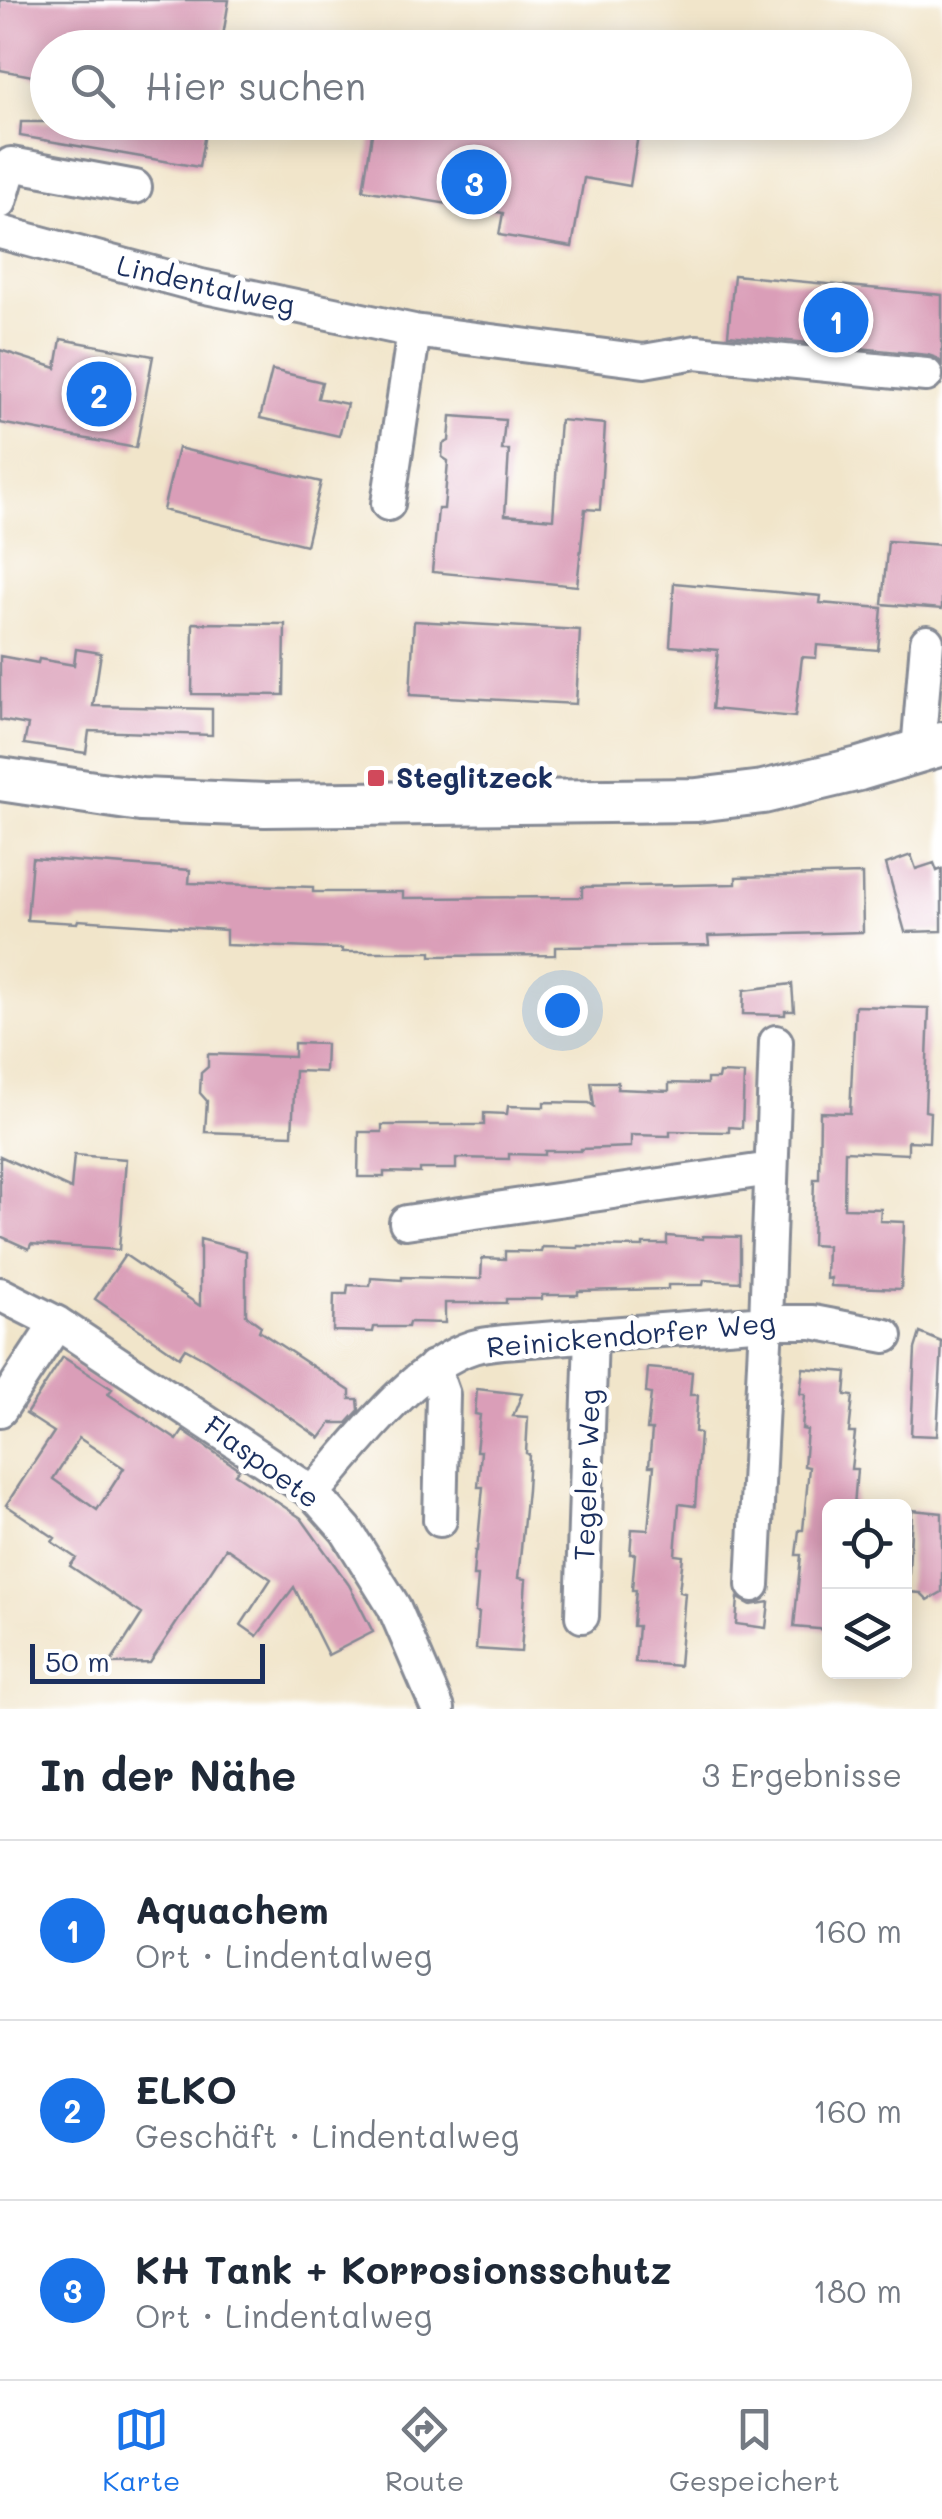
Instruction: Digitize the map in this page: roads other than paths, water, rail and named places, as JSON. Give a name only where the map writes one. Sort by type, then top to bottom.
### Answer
[{"type":"main road","points":[[0,779],[141,800],[265,805],[683,801],[763,792],[930,748]]},
{"type":"street","points":[[0,202],[11,164],[135,188]]},
{"type":"street","name":"Lindentalweg","points":[[0,232],[201,286],[414,330],[644,361],[696,352],[926,375]]},
{"type":"street","points":[[388,504],[414,330]]},
{"type":"street","points":[[926,642],[930,748]]},
{"type":"street","points":[[753,1585],[776,1042]]},
{"type":"street","points":[[406,1222],[771,1170]]},
{"type":"street","name":"Flaspoete","points":[[0,1294],[57,1323],[313,1493],[346,1530],[394,1607],[438,1709]]},
{"type":"street","name":"Reinickendorfer Weg","points":[[313,1493],[406,1391],[433,1368],[472,1347],[766,1322],[813,1322],[886,1336]]},
{"type":"street","points":[[0,1410],[57,1323]]},
{"type":"street","name":"Tegeler Weg","points":[[582,1616],[592,1334]]},
{"type":"street","points":[[433,1368],[443,1395],[440,1520]]},
{"type":"place","name":"KH Tank + Korrosionsschutz","points":[[474,182]]},
{"type":"place","name":"Aquachem","points":[[836,320]]},
{"type":"place","name":"ELKO","points":[[99,394]]},
{"type":"place","name":"Steglitzeck","points":[[376,778]]}]
